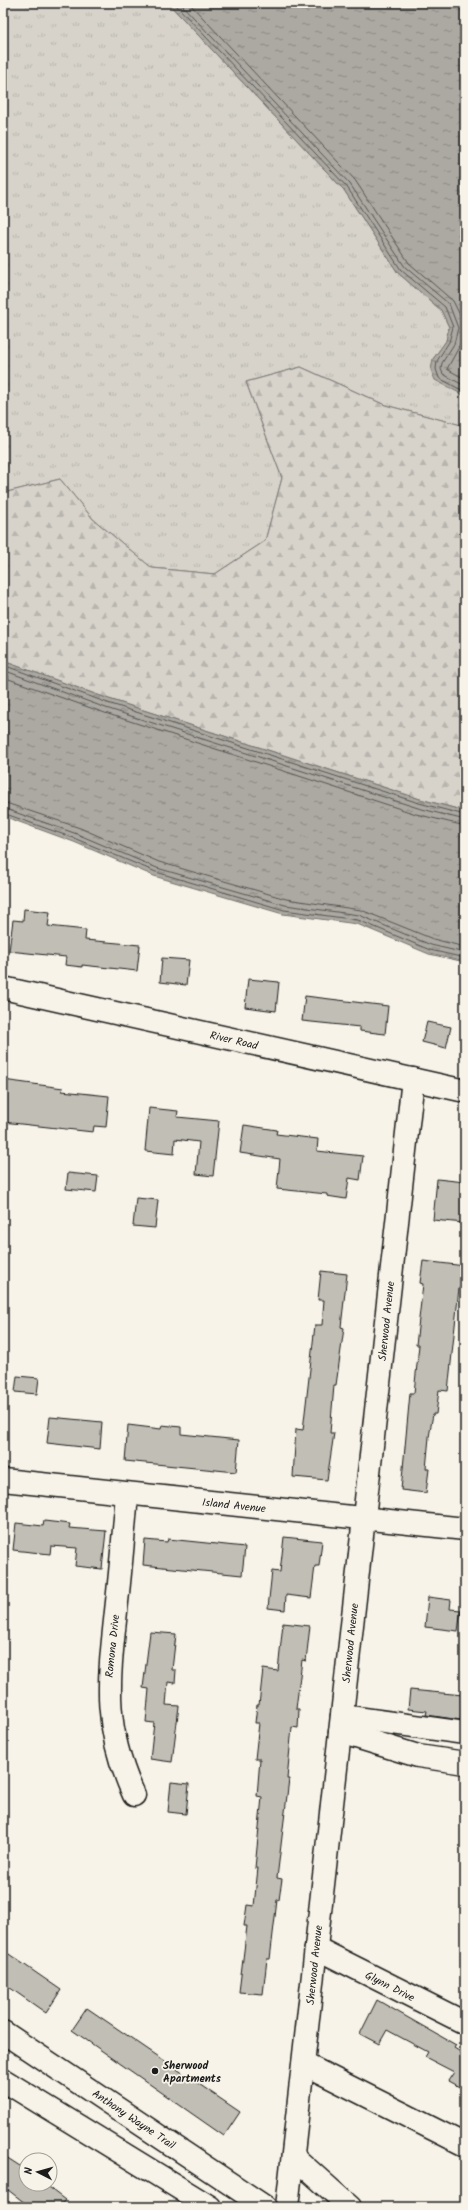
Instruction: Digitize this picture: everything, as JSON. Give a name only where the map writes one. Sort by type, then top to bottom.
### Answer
[{"type":"main road","name":"River Road","points":[[3,988],[465,1091]]},
{"type":"main road","name":"Sherwood Avenue","points":[[287,2207],[413,1079]]},
{"type":"main road","name":"Island Avenue","points":[[3,1480],[465,1529]]},
{"type":"main road","name":"Romona Drive","points":[[127,1494],[108,1688],[112,1728],[120,1766],[134,1795]]},
{"type":"main road","points":[[341,1724],[383,1723],[465,1733]]},
{"type":"main road","points":[[341,1724],[418,1756],[465,1763]]},
{"type":"main road","name":"Glynn Drive","points":[[316,1948],[465,2023]]},
{"type":"main road","name":"Anthony Wayne Trail","points":[[3,2032],[265,2207]]},
{"type":"main road","points":[[304,2064],[465,2145]]},
{"type":"main road","points":[[3,2080],[210,2207]]},
{"type":"main road","points":[[3,2083],[181,2207]]},
{"type":"main road","points":[[293,2156],[350,2207]]},
{"type":"green space","points":[[3,3],[168,3],[344,190],[398,273],[441,310],[449,327],[446,341],[433,359],[465,396],[465,426],[385,405],[301,367],[246,382],[282,478],[265,541],[215,574],[152,568],[93,519],[60,479],[3,493]]},
{"type":"green space","points":[[301,367],[385,405],[465,426],[465,811],[420,799],[109,699],[3,661],[3,493],[60,479],[93,519],[152,568],[215,574],[265,541],[282,478],[246,382]]},
{"type":"water","points":[[168,3],[465,3],[465,396],[435,380],[431,370],[433,359],[446,341],[449,327],[441,310],[398,273],[344,190]]},
{"type":"water","points":[[3,661],[109,699],[420,799],[465,811],[465,962],[429,954],[357,924],[283,914],[154,876],[74,842],[3,816]]},
{"type":"building","points":[[24,909],[50,912],[48,926],[86,930],[85,940],[140,945],[137,971],[82,965],[82,967],[65,965],[66,957],[9,951],[13,920],[23,921]]},
{"type":"building","points":[[162,958],[189,960],[186,985],[160,982]]},
{"type":"building","points":[[248,979],[279,982],[276,1011],[245,1007]]},
{"type":"building","points":[[305,996],[388,1006],[385,1034],[360,1031],[360,1027],[302,1021]]},
{"type":"building","points":[[427,1022],[451,1027],[446,1048],[422,1042]]},
{"type":"building","points":[[3,1080],[63,1088],[62,1091],[109,1096],[106,1127],[94,1126],[93,1132],[3,1122]]},
{"type":"building","points":[[149,1108],[178,1111],[177,1117],[219,1121],[213,1176],[196,1174],[199,1142],[175,1139],[174,1154],[145,1151]]},
{"type":"building","points":[[244,1125],[277,1130],[276,1134],[318,1139],[317,1151],[363,1156],[360,1180],[349,1178],[346,1199],[327,1196],[327,1194],[277,1189],[280,1159],[240,1153]]},
{"type":"building","points":[[68,1173],[98,1176],[96,1192],[66,1189]]},
{"type":"building","points":[[437,1179],[465,1182],[464,1223],[433,1220]]},
{"type":"building","points":[[136,1198],[158,1200],[155,1228],[133,1226]]},
{"type":"building","points":[[423,1261],[465,1266],[464,1288],[459,1288],[448,1391],[439,1390],[436,1414],[433,1414],[429,1437],[426,1469],[429,1469],[426,1493],[401,1490],[410,1393],[414,1393],[419,1345],[416,1345],[423,1284],[420,1283]]},
{"type":"building","points":[[321,1271],[347,1274],[341,1327],[344,1328],[336,1385],[334,1385],[330,1433],[334,1433],[327,1480],[293,1477],[296,1429],[303,1430],[315,1325],[322,1325],[324,1300],[318,1300]]},
{"type":"building","points":[[17,1376],[39,1378],[37,1394],[15,1392]]},
{"type":"building","points":[[50,1417],[102,1422],[100,1449],[47,1443]]},
{"type":"building","points":[[128,1425],[161,1429],[162,1425],[181,1427],[181,1434],[239,1440],[236,1472],[125,1461]]},
{"type":"building","points":[[44,1521],[70,1524],[69,1528],[106,1531],[102,1569],[75,1566],[77,1548],[51,1546],[50,1554],[13,1550],[16,1523],[43,1526]]},
{"type":"building","points":[[284,1537],[322,1541],[319,1566],[315,1566],[311,1598],[286,1595],[285,1610],[268,1608],[272,1571],[280,1572]]},
{"type":"building","points":[[168,1539],[245,1547],[242,1575],[143,1565],[145,1540],[167,1542]]},
{"type":"building","points":[[428,1597],[451,1600],[450,1609],[461,1610],[458,1631],[425,1627]]},
{"type":"building","points":[[283,1623],[310,1626],[306,1661],[302,1660],[296,1709],[299,1709],[298,1728],[292,1727],[287,1779],[289,1779],[277,1878],[282,1879],[279,1900],[277,1900],[270,1959],[267,1959],[263,1994],[239,1992],[247,1926],[244,1926],[247,1905],[254,1906],[258,1868],[255,1868],[262,1797],[257,1796],[260,1759],[255,1759],[259,1723],[255,1723],[257,1705],[259,1705],[263,1669],[278,1671]]},
{"type":"building","points":[[150,1632],[176,1634],[172,1670],[176,1670],[175,1683],[168,1682],[166,1705],[179,1706],[172,1762],[150,1759],[154,1723],[146,1722],[149,1689],[143,1688]]},
{"type":"building","points":[[410,1690],[463,1695],[461,1720],[426,1715],[427,1711],[408,1709]]},
{"type":"building","points":[[171,1782],[189,1784],[186,1814],[168,1812]]},
{"type":"building","points":[[3,1950],[61,1990],[46,2013],[3,1983]]},
{"type":"building","points":[[377,2000],[456,2045],[454,2048],[464,2054],[465,2052],[465,2090],[448,2081],[454,2072],[425,2057],[428,2052],[387,2030],[379,2044],[360,2034]]},
{"type":"building","name":"Sherwood Apartments","points":[[87,2008],[240,2112],[224,2136],[72,2030]]},
{"type":"building","points":[[3,2155],[18,2165],[18,2192],[54,2192],[65,2200],[59,2207],[30,2207],[3,2186]]},
{"type":"place","name":"Sherwood Apartments","points":[[155,2071]]}]
